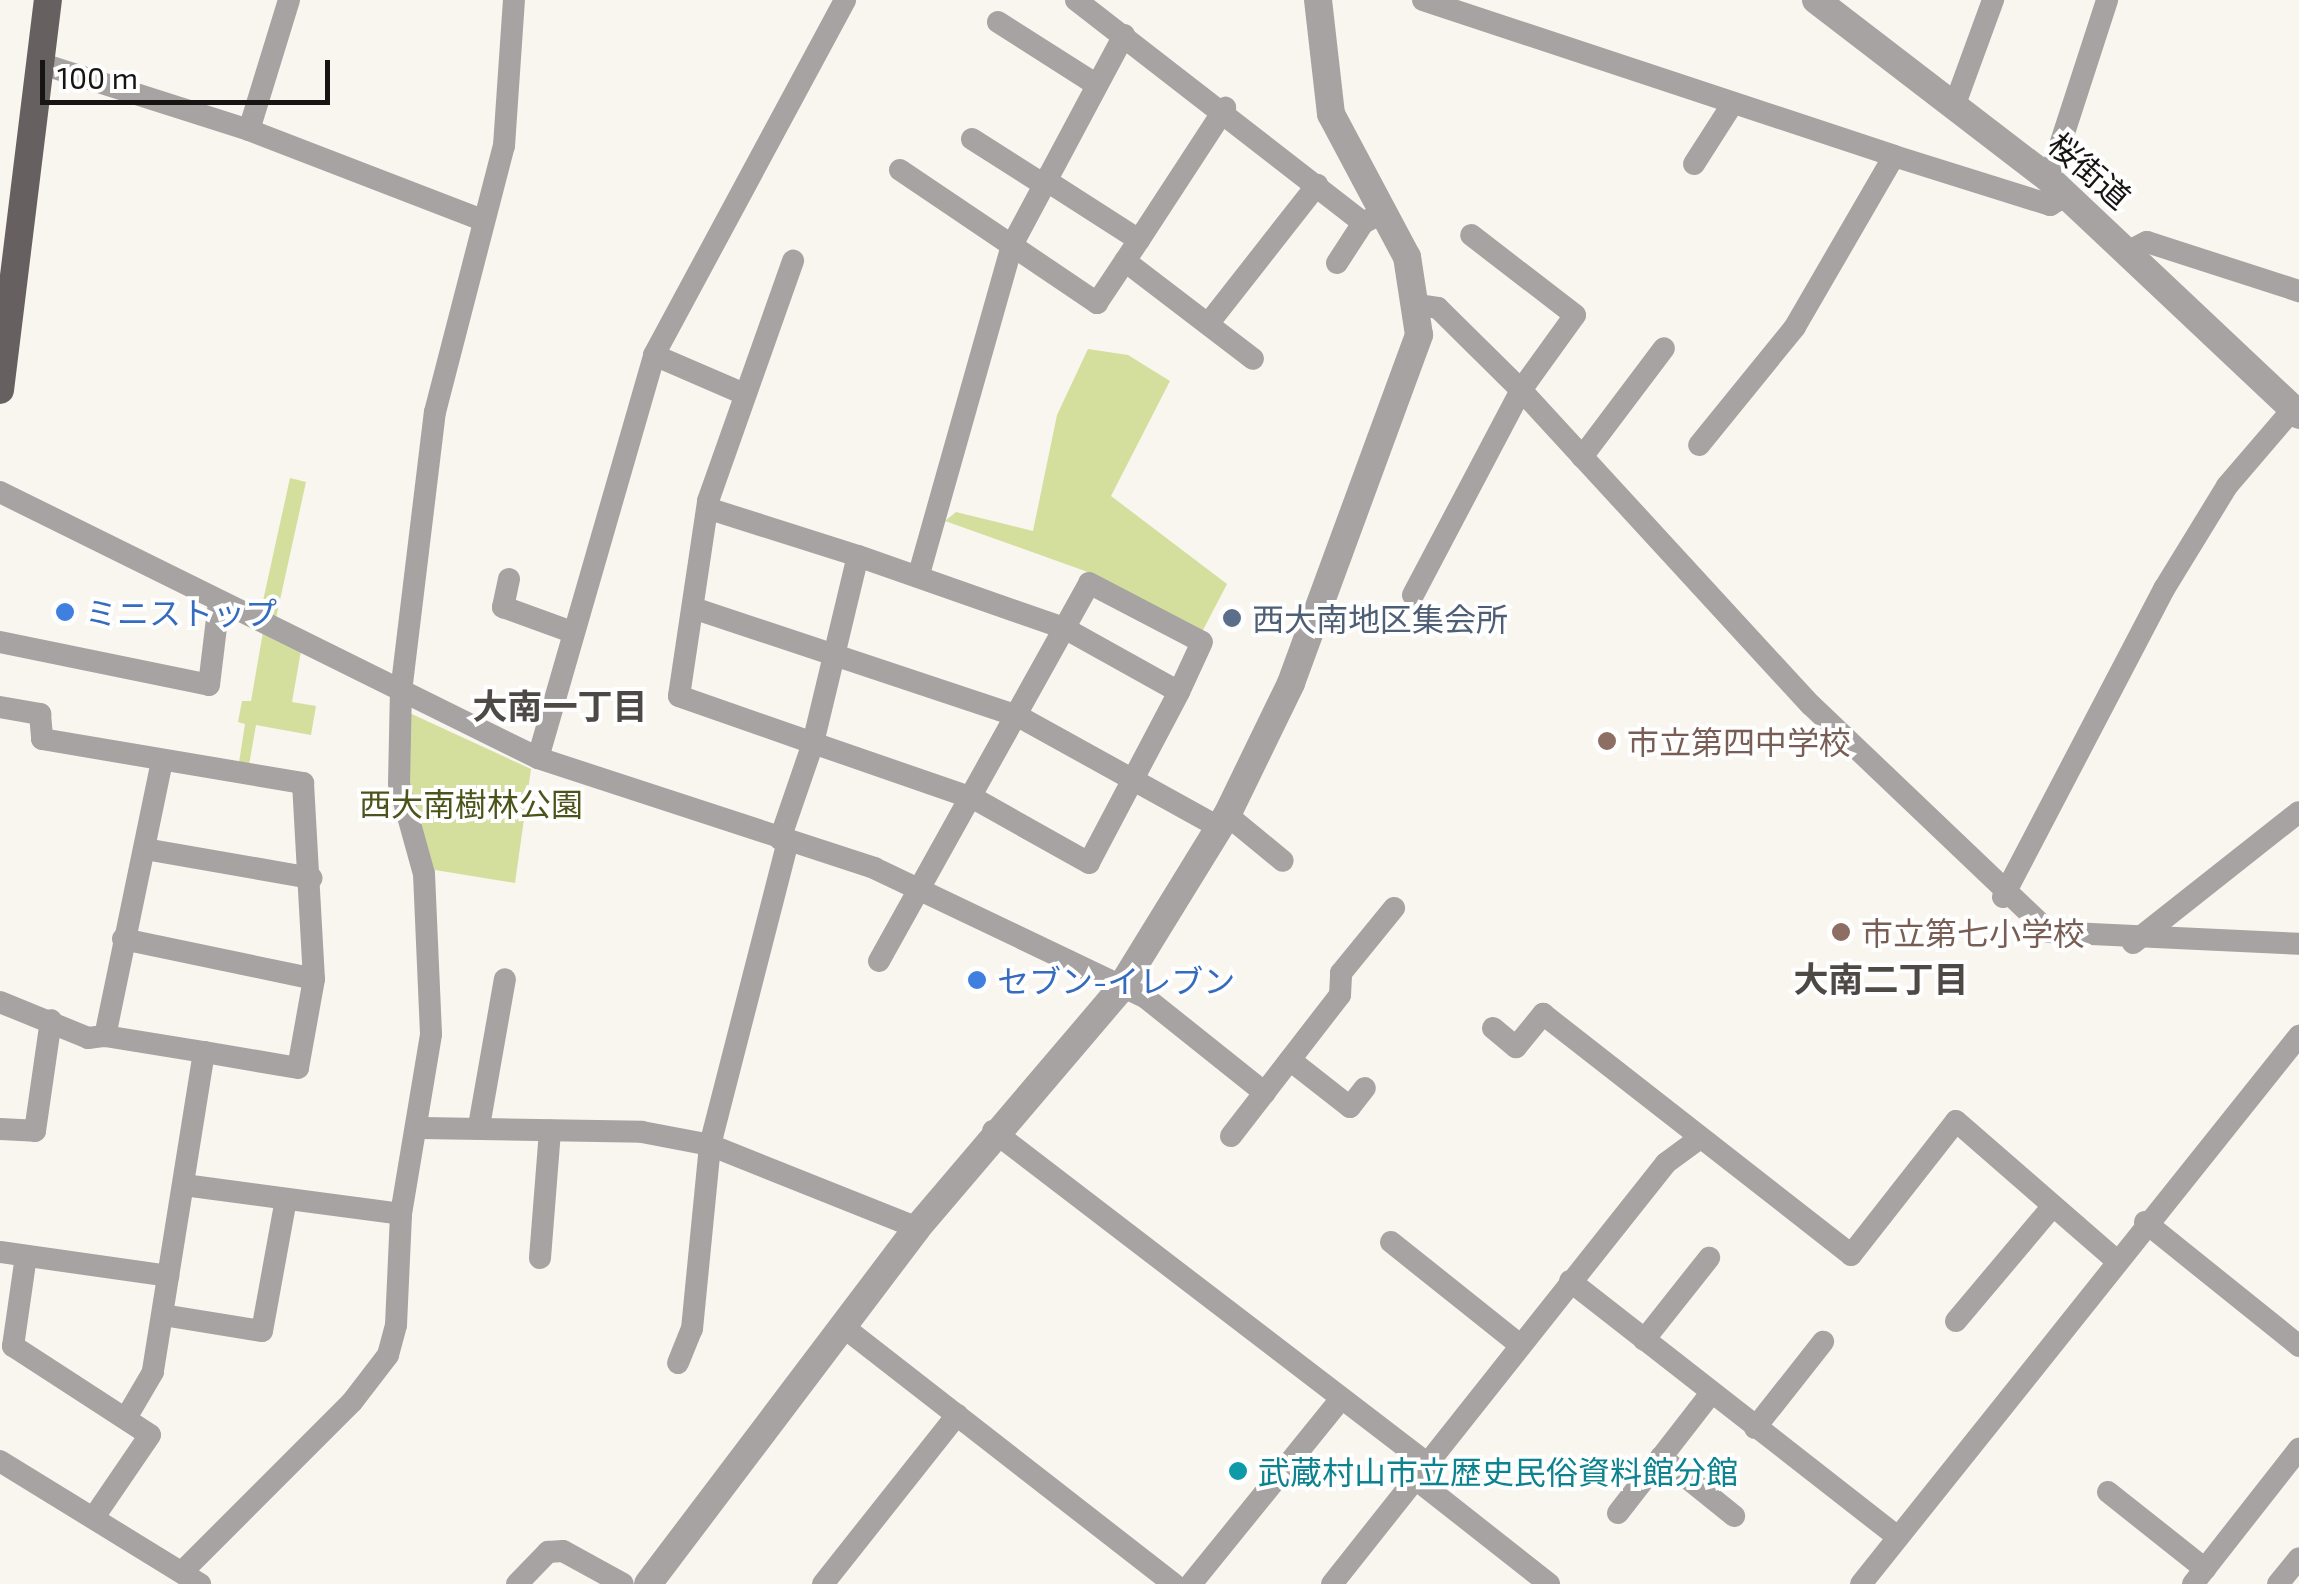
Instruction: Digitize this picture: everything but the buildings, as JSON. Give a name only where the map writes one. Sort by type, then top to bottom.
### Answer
[{"type":"main road","points":[[0,390],[48,0]]},
{"type":"street","points":[[249,130],[289,0]]},
{"type":"street","points":[[0,1461],[191,1578],[388,1355],[401,1214],[422,1128],[431,1034],[424,874],[400,784],[401,692],[435,412],[504,146],[514,0]]},
{"type":"street","points":[[538,758],[569,631],[654,355],[845,0]]},
{"type":"street","points":[[1076,0],[1225,108],[1317,185],[1372,218]]},
{"type":"street","points":[[648,1584],[916,1228],[994,1132],[1118,992],[1223,821],[1291,684],[1412,374],[1418,305],[1372,218],[1332,114],[1318,0]]},
{"type":"street","points":[[1424,0],[2050,205],[2108,0]]},
{"type":"street","name":"桜街道","points":[[1816,0],[1956,104],[2058,187],[2130,250],[2296,412]]},
{"type":"street","points":[[1956,104],[1993,0]]},
{"type":"street","points":[[998,22],[1096,85]]},
{"type":"street","points":[[919,574],[1012,245],[1042,181],[1124,36]]},
{"type":"street","points":[[38,63],[249,130],[482,220]]},
{"type":"street","points":[[1694,164],[1734,103]]},
{"type":"street","points":[[900,170],[1096,303],[1225,108]]},
{"type":"street","points":[[972,139],[1139,240]]},
{"type":"street","points":[[1699,445],[1795,327],[1894,156]]},
{"type":"street","points":[[1208,324],[1317,185]]},
{"type":"street","points":[[1337,263],[1372,218]]},
{"type":"street","points":[[1413,594],[1521,390],[1575,315],[1471,234]]},
{"type":"street","points":[[2130,250],[2147,242],[2299,292]]},
{"type":"street","points":[[1125,261],[1253,359]]},
{"type":"street","points":[[793,262],[744,394],[710,509],[679,696],[975,799],[1089,863],[1136,782],[1202,642],[1089,583],[975,799],[915,890],[879,960]]},
{"type":"street","points":[[1418,305],[1438,308],[1521,390],[2004,897],[2049,932],[2134,943],[2299,944]]},
{"type":"street","points":[[1582,457],[1664,348]]},
{"type":"street","points":[[654,355],[744,394]]},
{"type":"street","points":[[2004,897],[2164,589],[2239,470],[2296,412]]},
{"type":"street","points":[[0,492],[538,758],[915,890],[1118,992],[1146,998],[1265,1093]]},
{"type":"street","points":[[710,509],[919,574],[1066,630],[1179,692]]},
{"type":"street","points":[[678,1363],[692,1328],[710,1145],[784,841],[838,650],[858,556]]},
{"type":"street","points":[[509,580],[503,607],[569,631]]},
{"type":"street","points":[[0,642],[209,685],[219,602]]},
{"type":"street","points":[[692,608],[838,650],[1018,716],[1136,782],[1223,821],[1283,861]]},
{"type":"street","points":[[0,707],[40,714],[42,738],[304,784],[312,878],[314,979],[298,1068],[105,1036],[88,1038],[0,1002]]},
{"type":"street","points":[[105,1036],[162,762]]},
{"type":"street","points":[[2134,943],[2299,812]]},
{"type":"street","points":[[145,849],[312,878]]},
{"type":"street","points":[[1231,1136],[1290,1060],[1394,908]]},
{"type":"street","points":[[123,939],[314,979]]},
{"type":"street","points":[[479,1126],[505,979]]},
{"type":"street","points":[[1493,1028],[1516,1047],[1542,1014],[1851,1255],[1956,1121],[2115,1259]]},
{"type":"street","points":[[0,1128],[34,1132],[51,1020]]},
{"type":"street","points":[[1860,1584],[2115,1259],[2299,1036]]},
{"type":"street","points":[[126,1418],[153,1372],[204,1052]]},
{"type":"street","points":[[1290,1060],[1350,1106],[1366,1088]]},
{"type":"street","points":[[422,1128],[550,1130],[710,1145],[916,1228]]},
{"type":"street","points":[[540,1258],[550,1130]]},
{"type":"street","points":[[994,1132],[1341,1399],[1549,1584]]},
{"type":"street","points":[[1332,1584],[1666,1163],[1700,1138]]},
{"type":"street","points":[[184,1185],[401,1214]]},
{"type":"street","points":[[163,1315],[262,1332],[286,1198]]},
{"type":"street","points":[[1956,1321],[2053,1206]]},
{"type":"street","points":[[2146,1222],[2299,1346]]},
{"type":"street","points":[[1391,1242],[1520,1346]]},
{"type":"street","points":[[0,1252],[168,1276]]},
{"type":"street","points":[[26,1256],[13,1346],[150,1435],[94,1517]]},
{"type":"street","points":[[1644,1340],[1708,1258]]},
{"type":"street","points":[[1570,1281],[1898,1537]]},
{"type":"street","points":[[842,1325],[1174,1584]]},
{"type":"street","points":[[1755,1428],[1822,1342]]},
{"type":"street","points":[[1618,1513],[1711,1393]]},
{"type":"street","points":[[1191,1584],[1341,1399]]},
{"type":"street","points":[[823,1584],[957,1416]]},
{"type":"street","points":[[2108,1492],[2199,1576],[2299,1449]]},
{"type":"street","points":[[1661,1458],[1734,1516]]},
{"type":"street","points":[[517,1584],[548,1552],[563,1551],[623,1584]]},
{"type":"street","points":[[2278,1584],[2299,1558]]},
{"type":"green space","points":[[1088,349],[1128,355],[1170,381],[1111,496],[1227,584],[1202,632],[1085,571],[945,521],[956,512],[1033,531],[1057,415]]},
{"type":"green space","points":[[290,478],[306,482],[276,618],[261,610]]},
{"type":"green space","points":[[263,632],[301,651],[292,702],[316,706],[311,735],[256,725],[248,771],[238,769],[245,724],[238,722],[242,701],[251,701]]},
{"type":"green space","name":"西大南樹林公園","points":[[403,710],[531,769],[515,883],[429,869],[409,793]]},
{"type":"place","name":"ミニストップ","points":[[65,612]]},
{"type":"place","name":"西大南地区集会所","points":[[1232,618]]},
{"type":"place","name":"市立第四中学校","points":[[1607,741]]},
{"type":"place","name":"市立第七小学校","points":[[1841,932]]},
{"type":"place","name":"セブン-イレブン","points":[[977,980]]},
{"type":"place","name":"武蔵村山市立歴史民俗資料館分館","points":[[1238,1471]]},
{"type":"district","name":"大南一丁目","points":[[560,705]]},
{"type":"district","name":"大南二丁目","points":[[1881,978]]}]
